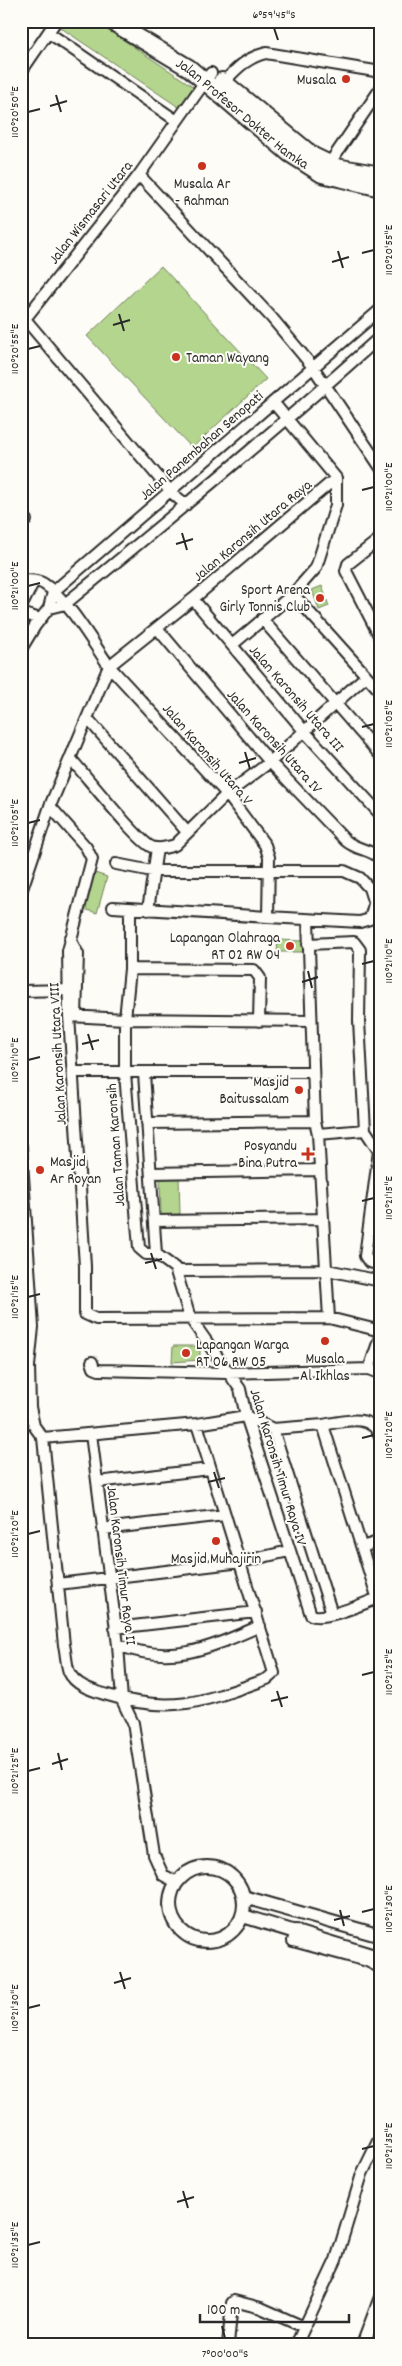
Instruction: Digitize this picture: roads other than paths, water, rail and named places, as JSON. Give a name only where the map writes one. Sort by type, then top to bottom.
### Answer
[{"type":"main road","name":"Jalan Profesor Dokter Hamka","points":[[112,21],[190,68],[214,79],[289,153],[322,174],[381,188]]},
{"type":"main road","name":"Jalan Profesor Dokter Hamka","points":[[133,21],[214,79],[299,145],[329,164],[381,175]]},
{"type":"street","points":[[21,72],[56,21]]},
{"type":"street","points":[[49,33],[177,121]]},
{"type":"street","name":"Jalan Wismasari Utara","points":[[183,507],[23,319],[140,175],[177,121],[214,79],[238,67],[251,57],[266,53],[381,72]]},
{"type":"street","points":[[329,164],[381,88]]},
{"type":"street","points":[[140,175],[272,318],[327,384],[381,468]]},
{"type":"street","name":"Jalan Panembahan Senopati","points":[[53,592],[381,309]]},
{"type":"street","points":[[49,608],[65,604],[287,419],[381,336]]},
{"type":"street","points":[[232,645],[293,594],[316,568],[336,505],[336,478],[273,402]]},
{"type":"street","name":"Jalan Karonsih Utara Raya","points":[[21,892],[50,806],[110,666],[193,599],[336,478]]},
{"type":"street","points":[[381,538],[348,564],[347,575],[381,639]]},
{"type":"street","points":[[21,580],[44,584],[53,592],[65,604],[110,666]]},
{"type":"street","points":[[21,607],[34,581]]},
{"type":"street","points":[[21,649],[49,608],[53,592]]},
{"type":"street","points":[[293,594],[381,692]]},
{"type":"street","name":"Jalan Karonsih Utara III","points":[[193,599],[304,732],[381,815]]},
{"type":"street","points":[[21,613],[40,619]]},
{"type":"street","points":[[262,620],[335,706],[381,756]]},
{"type":"street","name":"Jalan Karonsih Utara IV","points":[[157,628],[270,762],[351,845],[369,851],[381,859]]},
{"type":"street","name":"Jalan Karonsih Utara V","points":[[110,666],[227,794],[265,845],[269,869],[268,917]]},
{"type":"street","points":[[70,758],[148,845],[157,848],[174,845],[227,794],[270,762],[335,706],[366,676]]},
{"type":"street","points":[[88,719],[187,832]]},
{"type":"street","name":"Jalan Karonsih Utara VIII","points":[[50,806],[86,847],[92,859],[70,938],[68,990],[73,1016],[74,1072],[85,1266],[85,1310],[90,1317],[96,1319],[190,1318]]},
{"type":"street","points":[[148,910],[152,871],[157,848]]},
{"type":"street","points":[[113,907],[337,922],[367,920],[371,917],[374,904],[370,888],[354,874],[344,870],[295,872],[269,869],[152,871],[116,864]]},
{"type":"street","name":"Jalan Taman Karonsih","points":[[130,909],[130,969],[124,1019],[125,1073],[138,1242],[143,1253],[156,1254],[172,1265],[176,1272]]},
{"type":"street","points":[[308,920],[315,1121],[318,1134],[329,1318]]},
{"type":"street","points":[[70,938],[78,954],[73,1016],[124,1019],[311,1021]]},
{"type":"street","points":[[308,944],[350,942],[359,946],[365,1130],[379,1151],[366,1256],[369,1262],[381,1265]]},
{"type":"street","points":[[130,969],[254,970],[260,978],[259,1021]]},
{"type":"street","points":[[21,991],[68,990]]},
{"type":"street","points":[[74,1072],[314,1072]]},
{"type":"street","points":[[144,1073],[156,1254]]},
{"type":"street","points":[[148,1123],[315,1121]]},
{"type":"street","points":[[318,1134],[365,1130]]},
{"type":"street","points":[[21,1146],[33,1327],[29,1366],[30,1407],[34,1426],[43,1438],[69,1671],[83,1686],[122,1700],[150,1705],[187,1705],[272,1677],[274,1673],[197,1424]]},
{"type":"street","points":[[152,1173],[320,1170]]},
{"type":"street","points":[[154,1222],[322,1219]]},
{"type":"street","points":[[368,1368],[381,1332],[329,1318],[190,1318],[176,1272],[327,1270],[381,1281]]},
{"type":"street","name":"Jalan Karonsih Timur Raya IV","points":[[190,1318],[240,1389],[246,1416],[311,1615],[314,1617],[332,1614],[379,1598]]},
{"type":"street","points":[[92,1362],[94,1368],[99,1370],[227,1373],[368,1368],[381,1374]]},
{"type":"street","points":[[43,1438],[197,1424],[246,1416],[273,1428],[363,1420],[372,1423],[380,1435]]},
{"type":"street","points":[[323,1425],[381,1609]]},
{"type":"street","name":"Jalan Karonsih Timur Raya IV","points":[[273,1428],[332,1614]]},
{"type":"street","name":"Jalan Karonsih Timur Raya II","points":[[91,1434],[118,1645],[122,1700]]},
{"type":"street","points":[[97,1482],[210,1469]]},
{"type":"street","points":[[103,1529],[225,1515]]},
{"type":"street","points":[[362,1547],[381,1541]]},
{"type":"street","points":[[58,1584],[241,1562],[289,1551]]},
{"type":"street","points":[[115,1628],[256,1612]]},
{"type":"street","points":[[118,1645],[137,1652],[188,1654],[211,1647],[260,1626]]},
{"type":"street","points":[[122,1700],[133,1723],[154,1855],[163,1875],[176,1882]]},
{"type":"street","points":[[204,1866],[226,1871],[234,1878],[244,1897],[243,1916],[230,1934],[221,1939],[199,1941],[189,1937],[177,1926],[170,1912],[169,1901],[176,1882],[193,1869],[204,1866]]},
{"type":"street","points":[[244,1897],[381,1936]]},
{"type":"street","points":[[243,1916],[296,1930],[381,1958]]},
{"type":"street","points":[[296,1930],[293,1941],[367,1960],[381,1968]]},
{"type":"street","points":[[296,2345],[336,2260],[362,2174],[381,2134]]},
{"type":"street","points":[[363,2345],[381,2297]]},
{"type":"street","points":[[228,2345],[232,2302],[234,2301],[261,2308],[304,2327]]},
{"type":"place","name":"Musala","points":[[346,79]]},
{"type":"place","name":"Musala Ar - Rahman","points":[[202,166]]},
{"type":"place","name":"Taman Wayang","points":[[176,357]]},
{"type":"place","name":"Sport Arena Girly Tonnis Club","points":[[320,598]]},
{"type":"place","name":"Lapangan Olahraga RT 02 RW 04","points":[[290,946]]},
{"type":"place","name":"Masjid Baitussalam","points":[[299,1090]]},
{"type":"place","name":"Posyandu Bina Putra","points":[[308,1154]]},
{"type":"place","name":"Masjid Ar Royan","points":[[40,1170]]},
{"type":"place","name":"Musala Al Ikhlas","points":[[325,1341]]},
{"type":"place","name":"Lapangan Warga RT 06 RW 05","points":[[186,1353]]},
{"type":"place","name":"Masjid Muhajirin","points":[[216,1541]]}]
